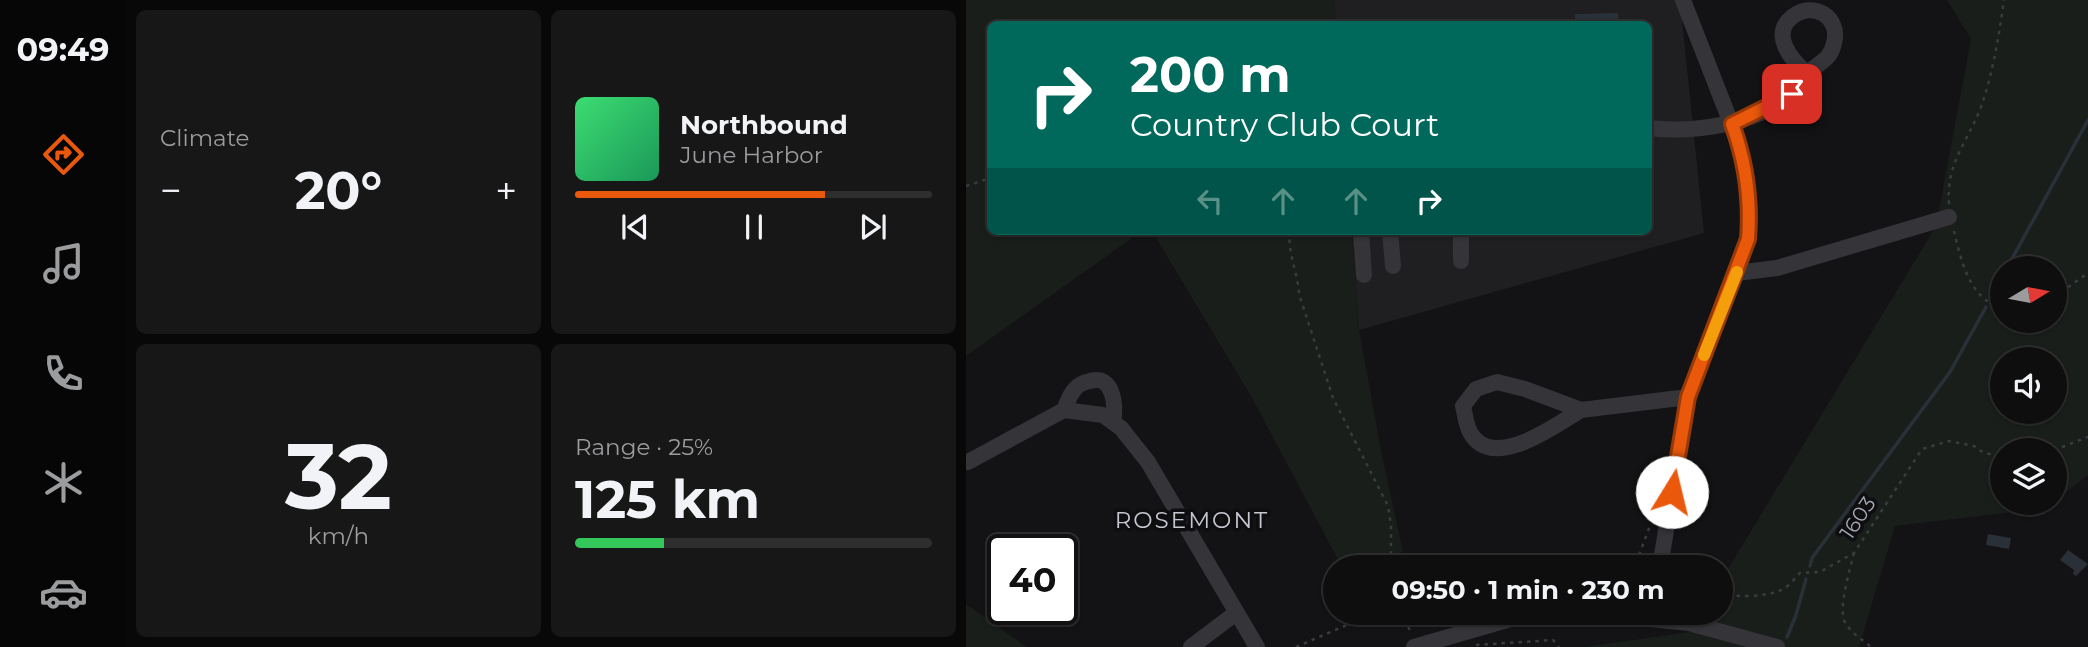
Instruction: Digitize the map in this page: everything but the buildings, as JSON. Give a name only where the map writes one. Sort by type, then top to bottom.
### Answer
[{"type":"street","points":[[1662,555],[1688,397],[1737,273],[1748,239],[1750,213],[1746,172],[1732,124],[1684,0]]},
{"type":"street","points":[[1652,128],[1695,128],[1732,124],[1792,94],[1807,73]]},
{"type":"street","points":[[1737,273],[1777,268],[1951,219]]},
{"type":"street","points":[[1361,235],[1364,275]]},
{"type":"street","points":[[1390,235],[1393,266]]},
{"type":"street","points":[[1461,235],[1461,261]]},
{"type":"street","points":[[1064,410],[1074,389],[1095,379],[1106,383],[1112,393],[1115,408],[1113,422]]},
{"type":"street","points":[[1581,410],[1525,389],[1497,382],[1476,389],[1463,406],[1469,432],[1479,443],[1500,448],[1516,447],[1581,410],[1688,397]]},
{"type":"street","points":[[968,462],[1064,410],[1103,415],[1136,444],[1257,647]]},
{"type":"street","points":[[1191,647],[1236,613]]},
{"type":"street","points":[[1416,646],[1490,625]]},
{"type":"street","points":[[1696,625],[1777,647]]},
{"type":"path","points":[[1990,301],[1970,282],[1951,219],[1948,188],[1954,160],[1982,104],[2004,0]]},
{"type":"path","points":[[966,186],[987,179]]},
{"type":"path","points":[[1290,235],[1299,294],[1333,398],[1388,506],[1391,555]]},
{"type":"path","points":[[2067,288],[2088,273]]},
{"type":"path","points":[[2067,445],[2088,437]]},
{"type":"path","name":"1603","points":[[1733,597],[1783,589],[1800,573],[1820,572],[1854,553],[1922,449],[1949,441],[1974,446],[1990,454]]},
{"type":"path","points":[[1854,553],[1848,576],[1844,622],[1871,647]]},
{"type":"path","points":[[1296,647],[1347,625]]},
{"type":"path","points":[[1406,625],[1416,646]]},
{"type":"path","points":[[1471,645],[1553,640],[1559,647]]},
{"type":"path","points":[[1542,647],[1543,641]]},
{"type":"shaded area","points":[[966,0],[1334,0],[1336,21],[987,21],[987,235],[1136,235],[966,356]]},
{"type":"shaded area","points":[[1334,0],[1680,0],[1704,233],[1359,330],[1352,235],[1652,235],[1652,21],[1336,21]]},
{"type":"shaded area","points":[[1947,0],[2088,0],[2088,475],[2067,492],[2067,438],[1990,438],[1990,515],[1895,526],[1859,647],[1584,647],[1690,632],[1694,625],[1733,625],[1733,561],[1936,226],[1971,39]]},
{"type":"shaded area","points":[[1618,13],[1619,21],[1575,21],[1575,14]]},
{"type":"shaded area","points":[[1154,235],[1352,235],[1359,330],[1403,552],[1393,555],[1336,555],[1251,396]]},
{"type":"shaded area","points":[[1988,534],[2011,538],[2009,549],[1986,545]]},
{"type":"shaded area","points":[[2068,550],[2088,564],[2076,576],[2073,574],[2074,570],[2060,560]]},
{"type":"shaded area","points":[[966,604],[987,619],[987,625],[996,625],[1027,647],[966,647]]},
{"type":"waterway","points":[[2014,256],[2088,120]]},
{"type":"waterway","points":[[1810,566],[1812,558],[1950,372],[1986,307]]},
{"type":"waterway","points":[[1787,637],[1806,579]]},
{"type":"slow traffic","points":[[1704,355],[1737,272]]},
{"type":"district","name":"ROSEMONT","points":[[1192,520]]},
{"type":"route","points":[[1672,492],[1688,397],[1748,239],[1750,213],[1746,172],[1732,124],[1792,94]]}]
